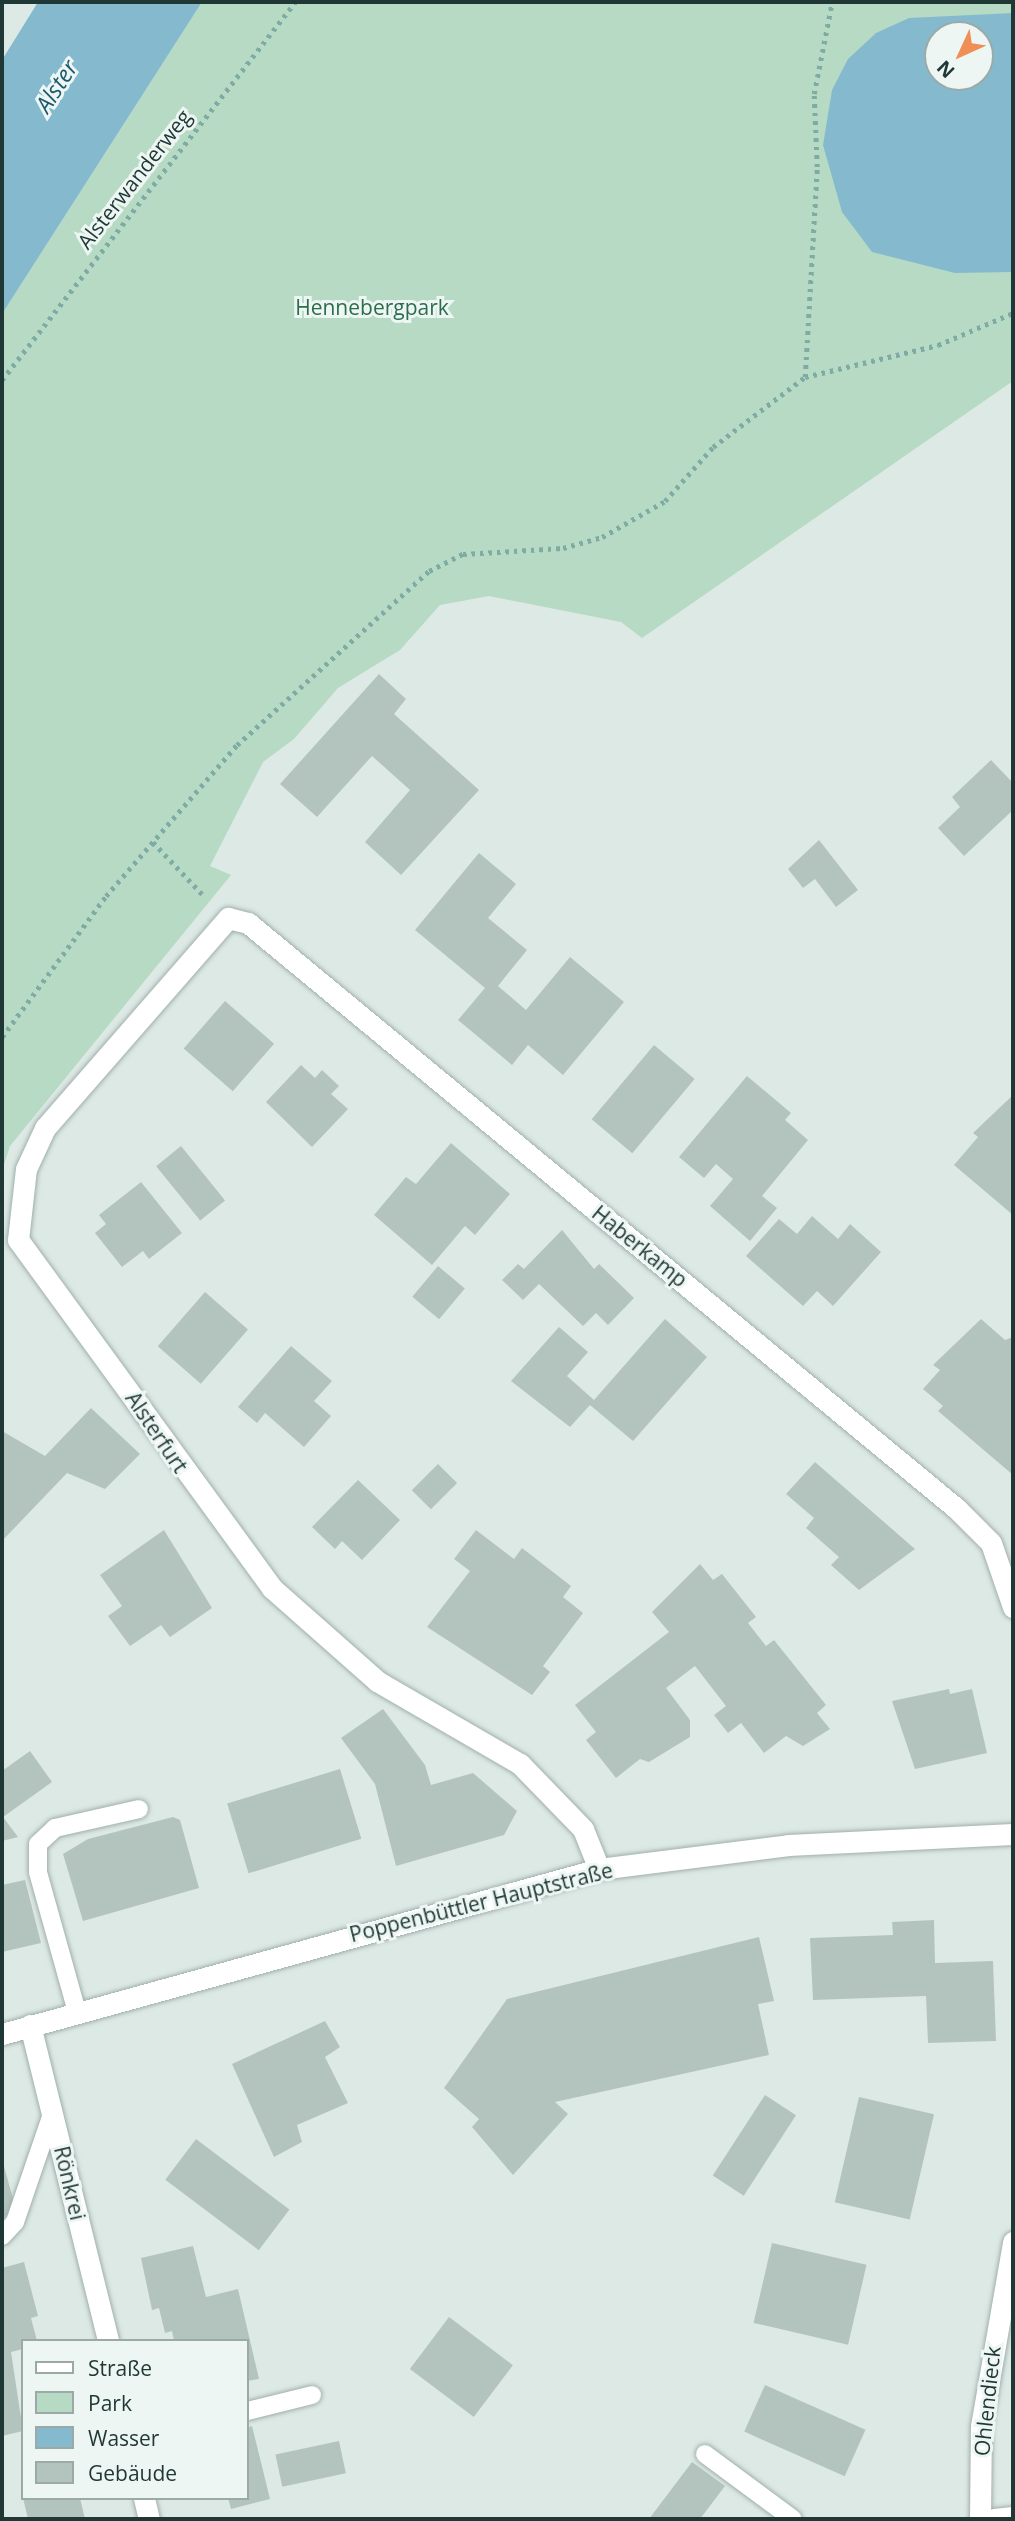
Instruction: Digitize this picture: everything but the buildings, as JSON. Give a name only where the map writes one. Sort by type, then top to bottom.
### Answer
[{"type":"street","name":"Haberkamp","points":[[228,918],[248,923],[956,1508],[991,1543],[1013,1607]]},
{"type":"street","name":"Alsterfurt","points":[[228,918],[45,1128],[26,1169],[19,1240],[272,1588],[377,1681],[520,1764],[583,1829],[599,1869]]},
{"type":"street","name":"Poppenbüttler Hauptstraße","points":[[2,2034],[599,1869],[788,1846],[1013,1834]]},
{"type":"street","name":"Rönkrei","points":[[30,2025],[108,2339]]},
{"type":"street","name":"Ohlendieck","points":[[980,2519],[981,2426],[1013,2242]]},
{"type":"street","points":[[144,2500],[149,2519]]},
{"type":"street","points":[[994,2519],[1013,2517]]},
{"type":"lane","points":[[77,2012],[38,1872],[38,1844],[55,1828],[139,1809]]},
{"type":"lane","points":[[2,2235],[15,2222],[53,2111]]},
{"type":"lane","points":[[248,2411],[312,2395]]},
{"type":"lane","points":[[705,2454],[793,2519]]},
{"type":"path","name":"Alsterwanderweg","points":[[2,380],[295,2]]},
{"type":"path","points":[[805,377],[817,167],[814,94],[832,2]]},
{"type":"path","points":[[2,1037],[153,842],[237,744],[429,571],[463,554],[564,548],[602,537],[665,500],[713,447],[805,377],[938,345],[1013,313]]},
{"type":"path","points":[[153,842],[208,900]]},
{"type":"green space","name":"Hennebergpark","points":[[202,2],[1013,2],[1013,381],[642,638],[621,622],[489,596],[440,605],[400,650],[338,688],[294,739],[263,762],[210,866],[231,875],[10,1146],[2,1171],[2,314]]},
{"type":"water","name":"Alster","points":[[38,2],[202,2],[2,314],[2,60]]},
{"type":"water","points":[[1013,13],[1013,272],[955,273],[872,252],[842,212],[823,145],[832,90],[848,59],[876,33],[909,18]]}]
